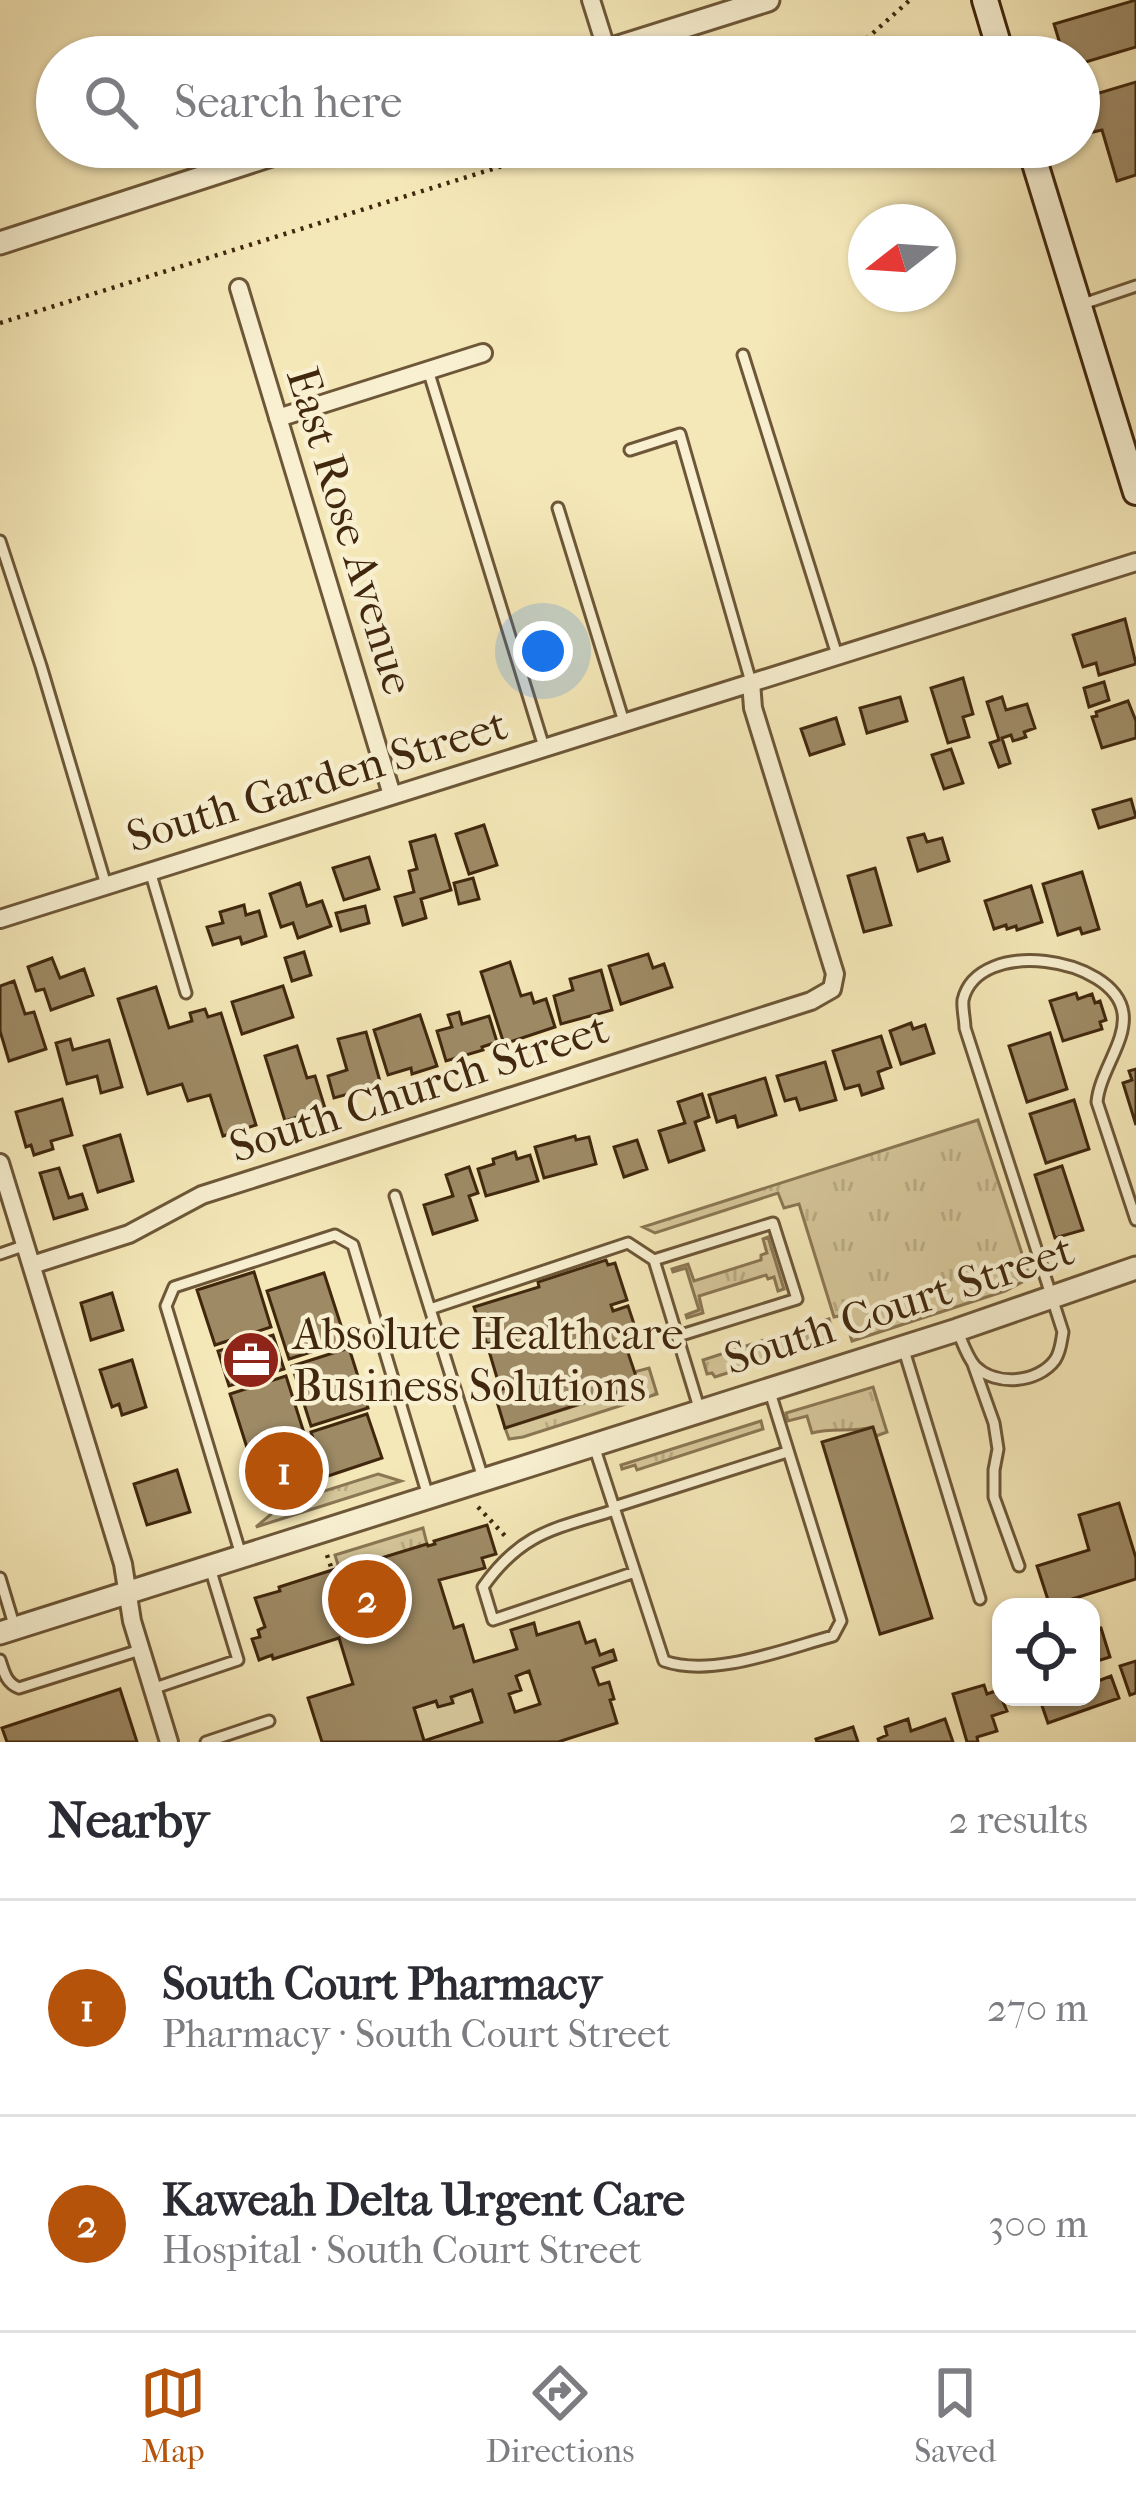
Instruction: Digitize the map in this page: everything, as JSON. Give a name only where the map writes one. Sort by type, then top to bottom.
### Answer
[{"type":"main road","points":[[985,0],[996,36]]},
{"type":"main road","points":[[1037,168],[1136,492]]},
{"type":"street","points":[[591,0],[595,36]]},
{"type":"street","points":[[654,36],[768,0]]},
{"type":"street","points":[[0,243],[231,168]]},
{"type":"street","name":"East Rose Avenue","points":[[239,288],[392,795]]},
{"type":"street","points":[[278,418],[483,353]]},
{"type":"street","name":"South Garden Street","points":[[0,919],[1136,562]]},
{"type":"street","name":"South Church Street","points":[[32,1265],[129,1234],[202,1195],[812,1001],[832,989],[835,974],[753,708],[752,682]]},
{"type":"street","points":[[0,1162],[123,1564],[132,1622],[169,1742]]},
{"type":"street","name":"South Court Street","points":[[8,1630],[1136,1270]]},
{"type":"lane","points":[[1079,305],[1136,286]]},
{"type":"lane","points":[[743,355],[838,655]]},
{"type":"lane","points":[[428,370],[544,747]]},
{"type":"lane","points":[[630,450],[680,434],[752,682]]},
{"type":"lane","points":[[558,508],[624,722]]},
{"type":"lane","points":[[0,542],[106,885]]},
{"type":"lane","points":[[150,872],[186,993]]},
{"type":"lane","points":[[973,1364],[1003,1381],[1028,1377],[1060,1354],[1063,1332],[965,1028],[964,1000],[977,976],[1008,961],[1048,962],[1088,973],[1115,995],[1123,1011],[1121,1037],[1099,1084],[1097,1102],[1136,1220]]},
{"type":"lane","points":[[395,1196],[484,1478]]},
{"type":"lane","points":[[654,1260],[773,1223],[797,1299],[678,1336]]},
{"type":"lane","points":[[241,1555],[166,1306],[174,1287],[335,1235],[352,1245],[428,1496]]},
{"type":"lane","points":[[430,1309],[628,1243],[654,1260],[700,1411]]},
{"type":"lane","points":[[0,1254],[26,1245]]},
{"type":"lane","points":[[957,1330],[994,1423],[998,1449],[994,1497],[1019,1566]]},
{"type":"lane","points":[[903,1347],[980,1599]]},
{"type":"lane","points":[[593,1444],[664,1661],[682,1667],[733,1663],[833,1636],[841,1622],[769,1389]]},
{"type":"lane","points":[[635,1572],[493,1620],[483,1587],[501,1561],[535,1535],[787,1451]]},
{"type":"lane","points":[[152,1689],[238,1660],[209,1565]]},
{"type":"lane","points":[[0,1578],[8,1630]]},
{"type":"lane","points":[[0,1660],[6,1677],[19,1688],[141,1649]]},
{"type":"lane","points":[[206,1742],[269,1721]]},
{"type":"path","points":[[870,36],[910,0]]},
{"type":"path","points":[[0,323],[496,168]]},
{"type":"path","points":[[281,1491],[284,1501]]},
{"type":"path","points":[[478,1508],[517,1549]]},
{"type":"path","points":[[327,1555],[332,1570]]},
{"type":"green space","points":[[978,1120],[1030,1278],[1005,1291],[852,1341],[844,1315],[834,1317],[799,1204],[784,1208],[778,1193],[655,1233],[643,1227]]},
{"type":"green space","points":[[768,1237],[784,1289],[778,1291],[774,1277],[766,1275],[699,1296],[703,1313],[687,1318],[699,1310],[686,1268],[672,1269],[688,1264],[694,1281],[761,1260],[767,1253],[763,1239]]},
{"type":"green space","points":[[829,1319],[835,1338],[715,1377],[707,1374],[703,1360]]},
{"type":"green space","points":[[649,1368],[657,1394],[509,1439],[505,1428],[638,1386],[634,1372]]},
{"type":"green space","points":[[873,1387],[887,1432],[876,1436],[872,1427],[812,1433],[807,1416],[788,1421],[786,1413]]},
{"type":"green space","points":[[761,1421],[763,1429],[637,1470],[635,1465],[622,1469],[621,1465]]},
{"type":"green space","points":[[378,1474],[401,1481],[256,1527],[283,1504]]},
{"type":"green space","points":[[423,1528],[427,1544],[339,1568],[335,1555]]},
{"type":"green space","points":[[472,1690],[482,1722],[424,1741],[414,1708]]},
{"type":"building","points":[[1136,0],[1136,47],[1100,58],[1100,36],[1058,36],[1054,24]]},
{"type":"building","points":[[1136,82],[1136,175],[1117,181],[1100,130],[1100,93]]},
{"type":"building","points":[[1125,619],[1136,664],[1099,675],[1096,663],[1083,667],[1073,635]]},
{"type":"building","points":[[963,678],[973,714],[963,717],[969,737],[948,743],[931,688]]},
{"type":"building","points":[[1104,682],[1109,700],[1089,707],[1084,688]]},
{"type":"building","points":[[900,697],[907,721],[867,733],[860,708]]},
{"type":"building","points":[[1002,697],[1006,710],[1027,704],[1035,728],[1013,741],[1011,735],[1002,738],[1010,763],[999,767],[990,743],[999,740],[987,702]]},
{"type":"building","points":[[1128,701],[1136,738],[1102,748],[1092,717]]},
{"type":"building","points":[[836,718],[844,744],[810,755],[801,729]]},
{"type":"building","points":[[951,749],[963,783],[944,789],[932,755]]},
{"type":"building","points":[[1131,799],[1136,817],[1099,828],[1093,810]]},
{"type":"building","points":[[484,825],[497,865],[469,874],[456,834]]},
{"type":"building","points":[[924,834],[927,842],[942,838],[949,861],[918,871],[908,838]]},
{"type":"building","points":[[435,835],[451,890],[421,899],[426,918],[403,925],[395,897],[414,892],[409,871],[417,869],[410,842]]},
{"type":"building","points":[[369,857],[379,889],[344,900],[333,868]]},
{"type":"building","points":[[875,868],[891,925],[864,932],[848,876]]},
{"type":"building","points":[[1082,872],[1099,929],[1082,934],[1080,928],[1058,935],[1043,884]]},
{"type":"building","points":[[473,878],[479,899],[459,904],[454,883]]},
{"type":"building","points":[[300,883],[307,906],[322,901],[331,926],[298,938],[293,923],[281,927],[270,894]]},
{"type":"building","points":[[1031,886],[1042,922],[1017,930],[1006,925],[994,929],[985,901]]},
{"type":"building","points":[[244,905],[246,915],[259,911],[266,936],[242,944],[240,937],[213,945],[207,927],[223,923],[220,912]]},
{"type":"building","points":[[365,906],[369,923],[341,931],[336,913]]},
{"type":"building","points":[[304,952],[311,975],[292,981],[285,958]]},
{"type":"building","points":[[648,954],[653,968],[664,964],[672,987],[621,1004],[609,966]]},
{"type":"building","points":[[52,958],[60,978],[84,969],[93,995],[51,1010],[44,989],[36,991],[28,967]]},
{"type":"building","points":[[510,962],[521,996],[531,993],[534,1003],[546,999],[555,1027],[504,1044],[481,972]]},
{"type":"building","points":[[601,970],[612,1010],[561,1024],[554,996],[573,990],[570,979]]},
{"type":"building","points":[[14,981],[25,1014],[34,1012],[46,1049],[9,1061],[0,1031],[0,986]]},
{"type":"building","points":[[283,986],[293,1017],[242,1034],[232,1002]]},
{"type":"building","points":[[156,987],[169,1028],[192,1021],[190,1013],[205,1009],[208,1017],[221,1013],[256,1125],[223,1136],[210,1095],[188,1101],[182,1084],[148,1094],[118,999]]},
{"type":"building","points":[[1076,993],[1078,999],[1092,994],[1095,1003],[1100,1001],[1106,1020],[1100,1022],[1102,1029],[1063,1041],[1050,1001]]},
{"type":"building","points":[[459,1012],[462,1024],[489,1016],[497,1042],[446,1061],[437,1031],[452,1027],[448,1015]]},
{"type":"building","points":[[420,1015],[437,1066],[388,1075],[374,1030]]},
{"type":"building","points":[[911,1023],[913,1029],[925,1025],[934,1053],[901,1064],[890,1031]]},
{"type":"building","points":[[366,1032],[381,1085],[334,1098],[328,1076],[347,1070],[338,1039]]},
{"type":"building","points":[[1050,1033],[1067,1089],[1027,1102],[1009,1046]]},
{"type":"building","points":[[881,1036],[891,1067],[878,1072],[883,1088],[862,1095],[859,1085],[845,1089],[833,1051]]},
{"type":"building","points":[[70,1039],[73,1050],[109,1040],[122,1087],[101,1093],[97,1076],[67,1084],[56,1043]]},
{"type":"building","points":[[297,1046],[307,1078],[315,1076],[325,1108],[285,1121],[265,1056]]},
{"type":"building","points":[[825,1062],[836,1100],[800,1110],[796,1098],[785,1101],[777,1076]]},
{"type":"building","points":[[1136,1069],[1136,1125],[1123,1083],[1132,1080],[1129,1071]]},
{"type":"building","points":[[765,1078],[776,1115],[738,1127],[735,1116],[717,1122],[709,1095]]},
{"type":"building","points":[[702,1094],[709,1117],[695,1122],[704,1150],[669,1162],[659,1131],[685,1123],[678,1102]]},
{"type":"building","points":[[62,1099],[72,1135],[51,1141],[53,1149],[34,1155],[31,1145],[26,1147],[16,1112]]},
{"type":"building","points":[[1074,1100],[1089,1149],[1046,1163],[1030,1114]]},
{"type":"building","points":[[120,1135],[133,1181],[98,1192],[84,1146]]},
{"type":"building","points":[[575,1136],[576,1140],[589,1137],[596,1164],[544,1178],[535,1147]]},
{"type":"building","points":[[637,1140],[647,1169],[624,1177],[614,1147]]},
{"type":"building","points":[[515,1152],[517,1159],[530,1155],[538,1181],[486,1196],[478,1169]]},
{"type":"building","points":[[1062,1166],[1083,1230],[1055,1238],[1035,1175]]},
{"type":"building","points":[[469,1167],[478,1193],[469,1196],[477,1220],[433,1234],[424,1205],[453,1196],[446,1175]]},
{"type":"building","points":[[59,1168],[69,1198],[82,1194],[87,1209],[54,1219],[40,1173]]},
{"type":"building","points":[[606,1260],[608,1265],[615,1263],[627,1300],[611,1305],[613,1311],[628,1306],[640,1342],[626,1347],[639,1385],[505,1428],[494,1392],[529,1380],[500,1388],[489,1351],[516,1342],[514,1336],[487,1344],[474,1307]]},
{"type":"building","points":[[254,1272],[271,1327],[215,1345],[197,1290]]},
{"type":"building","points":[[324,1273],[346,1341],[289,1359],[267,1291]]},
{"type":"building","points":[[112,1293],[123,1330],[91,1340],[81,1303]]},
{"type":"building","name":"Absolute Healthcare Business Solutions","points":[[273,1335],[284,1369],[229,1386],[218,1351]]},
{"type":"building","points":[[349,1348],[368,1408],[311,1426],[292,1366]]},
{"type":"building","points":[[132,1360],[146,1407],[122,1415],[119,1404],[112,1407],[100,1370]]},
{"type":"building","points":[[286,1376],[305,1436],[249,1454],[230,1394]]},
{"type":"building","points":[[367,1414],[382,1458],[325,1477],[311,1432]]},
{"type":"building","points":[[873,1427],[932,1618],[880,1634],[822,1442]]},
{"type":"building","points":[[306,1446],[316,1480],[261,1497],[251,1462]]},
{"type":"building","points":[[177,1470],[190,1512],[147,1525],[134,1484]]},
{"type":"building","points":[[1119,1503],[1136,1558],[1136,1579],[1075,1598],[1047,1598],[1037,1566],[1089,1550],[1079,1515]]},
{"type":"building","points":[[487,1525],[496,1554],[482,1558],[485,1568],[439,1580],[454,1628],[463,1625],[474,1662],[517,1649],[511,1630],[534,1623],[537,1635],[579,1622],[586,1643],[595,1640],[600,1655],[613,1650],[616,1660],[593,1668],[599,1685],[609,1682],[617,1723],[558,1742],[322,1742],[308,1698],[353,1684],[339,1638],[259,1660],[252,1639],[260,1637],[258,1630],[265,1627],[255,1598]],"holes":[[[529,1671],[540,1704],[515,1712],[509,1694],[521,1690],[516,1676]],[[472,1690],[482,1722],[424,1741],[414,1708],[436,1701],[438,1707],[453,1703],[451,1697]]]},
{"type":"building","points":[[1100,1628],[1110,1657],[1100,1660]]},
{"type":"building","points":[[1136,1661],[1136,1693],[1130,1695],[1120,1666]]},
{"type":"building","points":[[1111,1676],[1119,1698],[1100,1705],[1100,1680]]},
{"type":"building","points":[[984,1685],[987,1694],[992,1692],[992,1706],[1005,1706],[1007,1711],[992,1716],[997,1731],[977,1737],[978,1742],[967,1742],[953,1694]]},
{"type":"building","points":[[120,1689],[137,1742],[7,1742],[2,1728]]},
{"type":"building","points":[[1042,1706],[1096,1706],[1048,1723]]},
{"type":"building","points":[[908,1719],[911,1731],[945,1719],[953,1742],[879,1742],[887,1735],[885,1727]]},
{"type":"building","points":[[853,1727],[858,1742],[817,1742],[816,1739]]},
{"type":"place","name":"Absolute Healthcare Business Solutions","points":[[251,1360]]},
{"type":"place","name":"South Court Pharmacy","points":[[284,1471]]},
{"type":"place","name":"Kaweah Delta Urgent Care","points":[[367,1599]]}]
